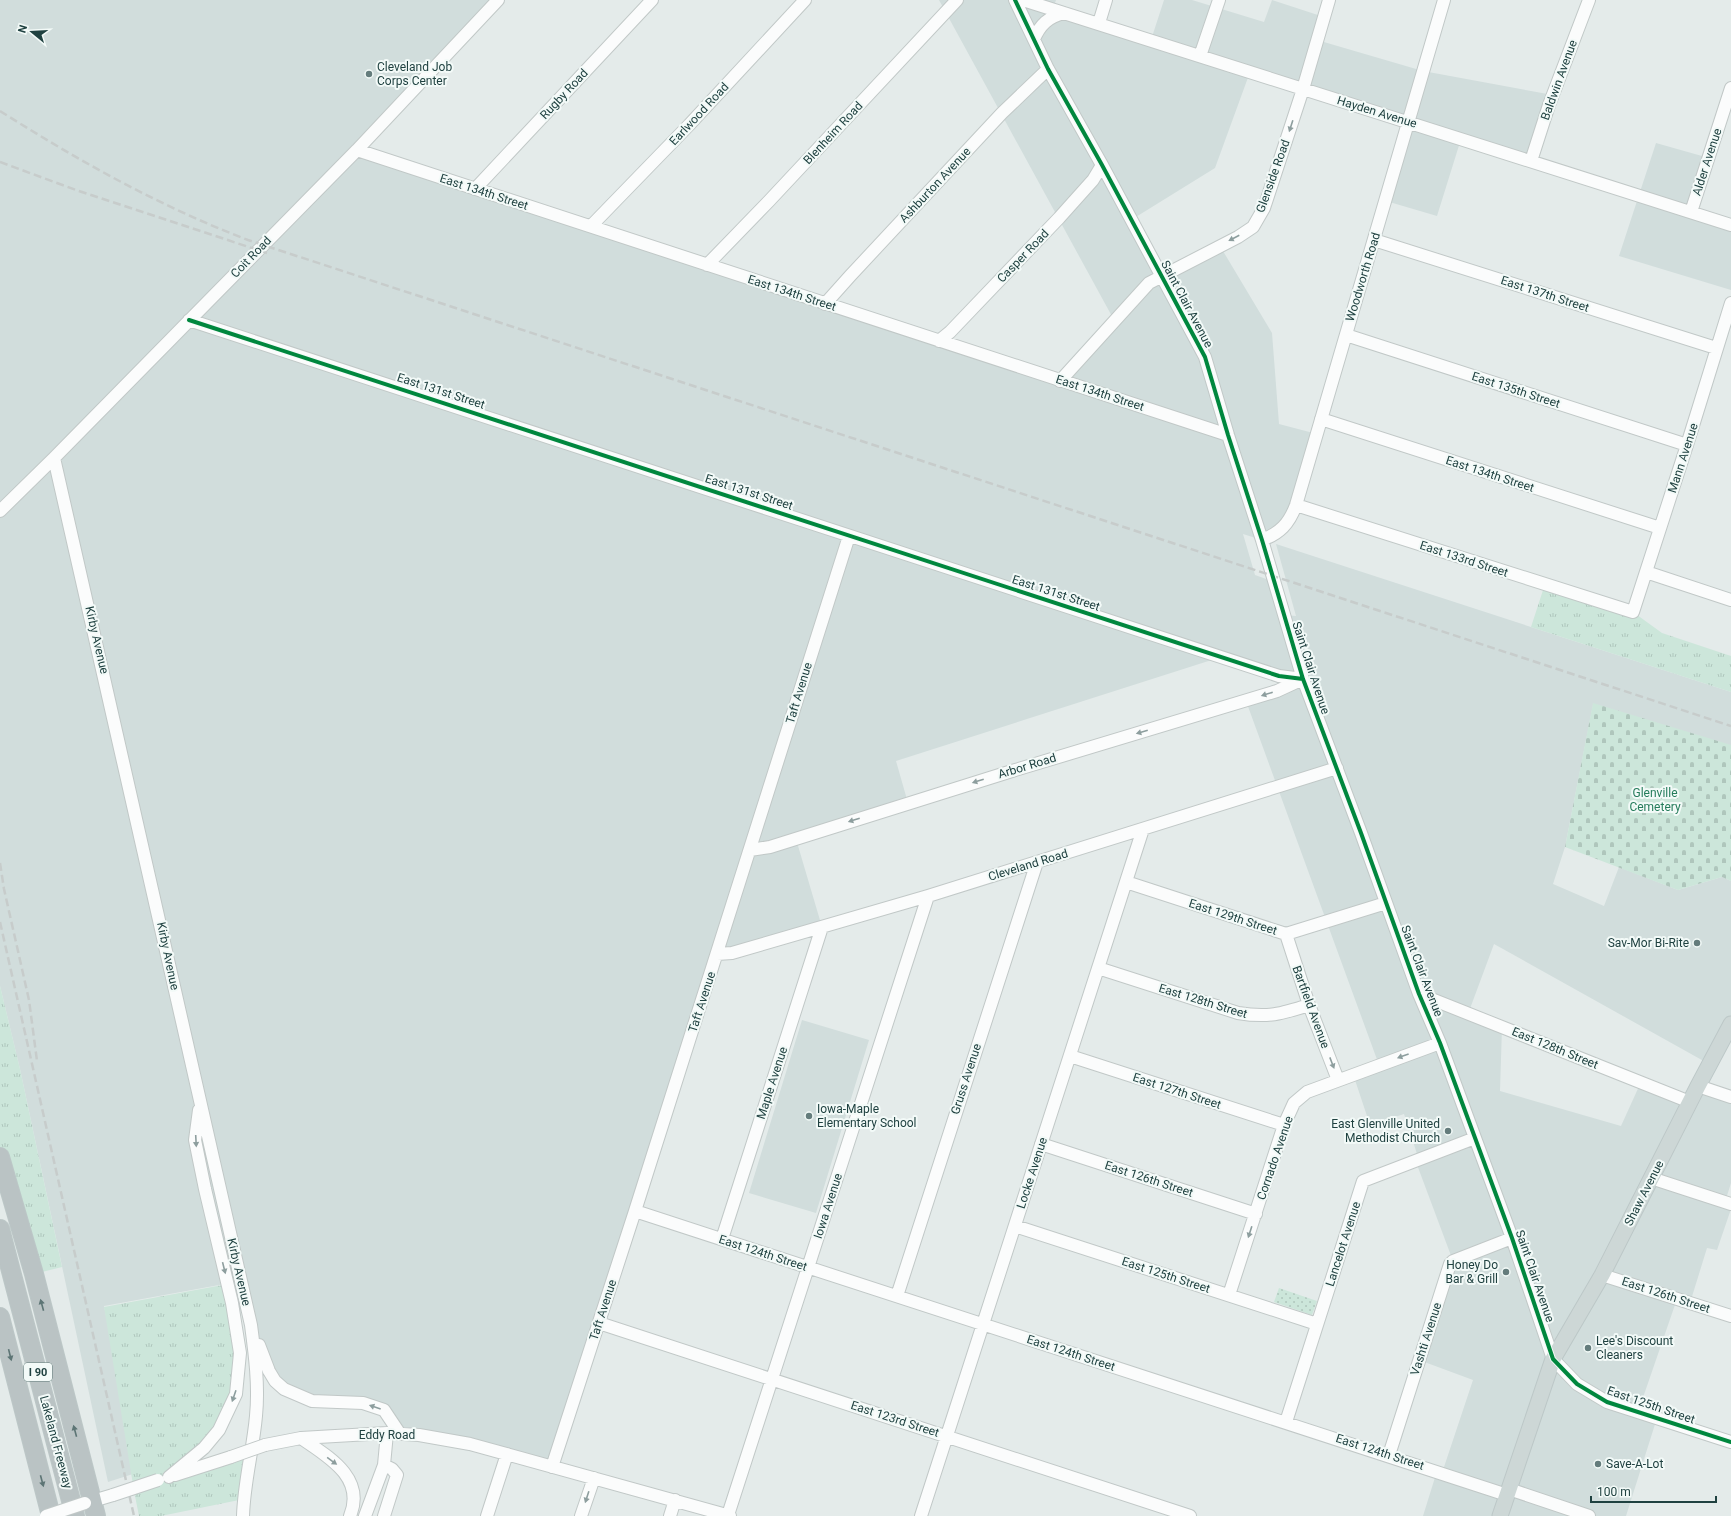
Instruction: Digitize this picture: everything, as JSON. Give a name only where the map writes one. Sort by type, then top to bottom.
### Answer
[{"type":"highway","points":[[0,1157],[34,1274],[87,1509]]},
{"type":"highway","name":"Lakeland Freeway","points":[[0,1229],[87,1509]]},
{"type":"highway","name":"Lakeland Freeway","points":[[0,1317],[51,1516]]},
{"type":"main road","name":"Shaw Avenue","points":[[1553,1359],[1602,1275],[1731,1024]]},
{"type":"main road","points":[[1500,1516],[1553,1359]]},
{"type":"street","name":"Coit Road","points":[[0,511],[54,458],[356,150],[498,0]]},
{"type":"street","name":"Rugby Road","points":[[476,189],[652,0]]},
{"type":"street","name":"Earlwood Road","points":[[591,226],[689,125],[805,0]]},
{"type":"street","name":"Blenheim Road","points":[[707,265],[770,201],[957,0]]},
{"type":"street","name":"Saint Clair Avenue","points":[[1015,0],[1048,69],[1102,165],[1205,357],[1228,435],[1262,540],[1303,679],[1419,994],[1440,1043],[1512,1238],[1553,1359]]},
{"type":"street","name":"Hayden Avenue","points":[[1023,0],[1731,225]]},
{"type":"street","points":[[1099,23],[1106,0]]},
{"type":"street","points":[[1200,56],[1219,0]]},
{"type":"street","name":"Glenside Road","points":[[1060,381],[1149,283],[1238,237],[1253,227],[1264,208],[1303,89],[1329,0]]},
{"type":"street","name":"Woodworth Road","points":[[1262,540],[1273,536],[1282,530],[1289,522],[1296,505],[1444,0]]},
{"type":"street","name":"Baldwin Avenue","points":[[1531,161],[1549,105],[1589,0]]},
{"type":"street","points":[[1034,39],[1038,28],[1049,18],[1064,12]]},
{"type":"street","name":"Ashburton Avenue","points":[[825,304],[1002,113],[1048,69]]},
{"type":"street","name":"Alder Avenue","points":[[1691,212],[1731,88]]},
{"type":"street","name":"East 134th Street","points":[[356,150],[1228,435]]},
{"type":"street","name":"Casper Road","points":[[939,341],[950,332],[1059,218],[1094,180],[1102,165]]},
{"type":"street","name":"East 137th Street","points":[[1374,240],[1716,348]]},
{"type":"street","name":"Mann Avenue","points":[[1633,612],[1731,303]]},
{"type":"street","name":"East 131st Street","points":[[189,320],[1279,676],[1303,679]]},
{"type":"street","name":"East 135th Street","points":[[1346,335],[1687,445]]},
{"type":"street","name":"East 134th Street","points":[[1321,419],[1660,528]]},
{"type":"street","name":"Kirby Avenue","points":[[54,458],[151,876],[200,1103],[252,1325],[256,1364],[256,1416],[243,1516]]},
{"type":"street","name":"East 133rd Street","points":[[1296,505],[1633,612]]},
{"type":"street","name":"Taft Avenue","points":[[552,1467],[717,954],[849,536]]},
{"type":"street","points":[[1646,572],[1731,600]]},
{"type":"street","name":"Arbor Road","points":[[750,850],[770,847],[1012,770],[1246,701],[1277,691],[1303,679]]},
{"type":"street","name":"Cleveland Road","points":[[717,954],[732,953],[928,896],[1337,768]]},
{"type":"street","name":"Locke Avenue","points":[[921,1516],[984,1325],[1143,829]]},
{"type":"street","name":"Gruss Avenue","points":[[896,1296],[1037,862]]},
{"type":"street","name":"East 129th Street","points":[[1126,882],[1286,934],[1386,903]]},
{"type":"street","name":"Iowa Avenue","points":[[729,1516],[928,896]]},
{"type":"street","name":"Maple Avenue","points":[[722,1239],[822,927]]},
{"type":"street","name":"Bartfield Avenue","points":[[1286,934],[1309,1005],[1338,1080]]},
{"type":"street","name":"East 128th Street","points":[[1098,968],[1238,1013],[1257,1016],[1277,1015],[1309,1005]]},
{"type":"street","name":"East 128th Street","points":[[1419,994],[1690,1102]]},
{"type":"street","name":"Cornado Avenue","points":[[1229,1296],[1284,1125],[1294,1103],[1307,1092],[1440,1043]]},
{"type":"street","name":"East 127th Street","points":[[1070,1056],[1284,1125]]},
{"type":"street","points":[[1698,1086],[1731,1097]]},
{"type":"street","points":[[163,1478],[204,1448],[219,1430],[236,1394],[240,1353],[232,1303],[195,1140],[200,1103]]},
{"type":"street","name":"Lancelot Avenue","points":[[1286,1422],[1364,1181],[1475,1138]]},
{"type":"street","name":"East 126th Street","points":[[1041,1144],[1256,1214]]},
{"type":"street","points":[[1651,1178],[1731,1204]]},
{"type":"street","name":"East 124th Street","points":[[635,1211],[1388,1455],[1589,1516]]},
{"type":"street","name":"East 125th Street","points":[[1015,1226],[1317,1324]]},
{"type":"street","name":"Vashti Avenue","points":[[1388,1455],[1450,1264],[1453,1261],[1512,1238]]},
{"type":"street","name":"East 126th Street","points":[[1602,1275],[1731,1316]]},
{"type":"street","name":"East 123rd Street","points":[[599,1323],[1190,1516]]},
{"type":"street","points":[[252,1325],[269,1371],[275,1381],[284,1389],[312,1401],[363,1403],[384,1410],[400,1434]]},
{"type":"street","name":"East 125th Street","points":[[1553,1359],[1578,1384],[1607,1402],[1731,1442]]},
{"type":"street","points":[[365,1516],[384,1465],[386,1433]]},
{"type":"street","name":"Eddy Road","points":[[46,1516],[87,1509],[113,1495],[265,1445],[301,1438],[386,1433],[443,1438],[470,1444],[729,1516]]},
{"type":"street","points":[[301,1438],[339,1465],[351,1482],[353,1509],[350,1516]]},
{"type":"street","points":[[487,1516],[508,1454]]},
{"type":"street","points":[[384,1465],[392,1469],[397,1475],[384,1516]]},
{"type":"street","points":[[581,1516],[594,1478]]},
{"type":"street","points":[[244,1499],[249,1516]]},
{"type":"street","points":[[670,1516],[675,1500]]},
{"type":"shaded area","points":[[0,0],[498,0],[357,149],[1060,381],[1114,320],[939,0],[1056,0],[1053,9],[1151,40],[1164,0],[1192,0],[1264,22],[1272,0],[1324,17],[1317,40],[1423,71],[1553,95],[1531,161],[1461,139],[1437,216],[1386,201],[1409,122],[1250,72],[1215,168],[1131,220],[1161,276],[1220,246],[1272,333],[1279,424],[1317,434],[1292,515],[1262,540],[1243,534],[1255,575],[1275,582],[1284,615],[1296,616],[1276,544],[1731,692],[1731,748],[1593,705],[1565,847],[1553,884],[1604,906],[1619,867],[1678,890],[1722,877],[1731,881],[1731,1024],[1709,1064],[1494,944],[1468,1014],[1502,1027],[1500,1091],[1621,1126],[1641,1082],[1690,1102],[1698,1086],[1731,1097],[1731,1183],[1725,1202],[1731,1209],[1717,1250],[1707,1248],[1690,1303],[1677,1299],[1638,1412],[1657,1418],[1626,1516],[1423,1516],[1437,1471],[1442,1473],[1473,1380],[1419,1360],[1453,1261],[1416,1162],[1419,1160],[1404,1114],[1370,1125],[1353,1074],[1379,1065],[1246,701],[1302,680],[1221,657],[896,761],[908,803],[796,839],[822,927],[717,954],[552,1467],[400,1434],[384,1410],[312,1401],[284,1389],[251,1325],[241,1281],[104,1306],[139,1472],[108,1482],[20,1069],[0,986]]},
{"type":"shaded area","points":[[1656,143],[1709,158],[1691,212],[1731,225],[1731,290],[1619,256]]},
{"type":"shaded area","name":"Iowa-Maple Elementary School","points":[[802,1020],[869,1040],[816,1213],[749,1193]]},
{"type":"green space","points":[[1545,584],[1633,612],[1662,633],[1731,656],[1731,692],[1531,627]]},
{"type":"green space","name":"Glenville Cemetery","points":[[1593,703],[1731,745],[1731,881],[1722,877],[1678,890],[1565,847]]},
{"type":"green space","points":[[0,986],[20,1069],[62,1267],[34,1274],[0,1157]]},
{"type":"green space","points":[[228,1284],[232,1303],[236,1394],[219,1430],[170,1476],[251,1450],[244,1499],[161,1516],[139,1516],[104,1307]]},
{"type":"green space","points":[[1279,1288],[1317,1301],[1312,1315],[1274,1302]]},
{"type":"railway","points":[[0,111],[60,148],[121,182],[184,213],[248,240],[1731,726]]},
{"type":"railway","points":[[0,162],[76,190],[267,253]]},
{"type":"railway","points":[[0,863],[4,889],[29,1000],[37,1061]]},
{"type":"railway","points":[[0,922],[134,1516]]},
{"type":"cycle path","points":[[1015,0],[1048,69],[1102,165],[1205,357],[1228,435],[1262,540],[1303,679],[1361,833],[1419,994],[1440,1043],[1512,1238],[1553,1359],[1577,1384],[1607,1402],[1731,1442]]},
{"type":"cycle path","points":[[189,320],[1279,676],[1303,679]]},
{"type":"place","name":"Cleveland Job Corps Center","points":[[369,74]]},
{"type":"place","name":"Sav-Mor Bi-Rite","points":[[1697,943]]},
{"type":"place","name":"Iowa-Maple Elementary School","points":[[809,1116]]},
{"type":"place","name":"East Glenville United Methodist Church","points":[[1448,1131]]},
{"type":"place","name":"Honey Do Bar & Grill","points":[[1506,1272]]},
{"type":"place","name":"Lee's Discount Cleaners","points":[[1588,1348]]},
{"type":"place","name":"Save-A-Lot","points":[[1598,1464]]}]
